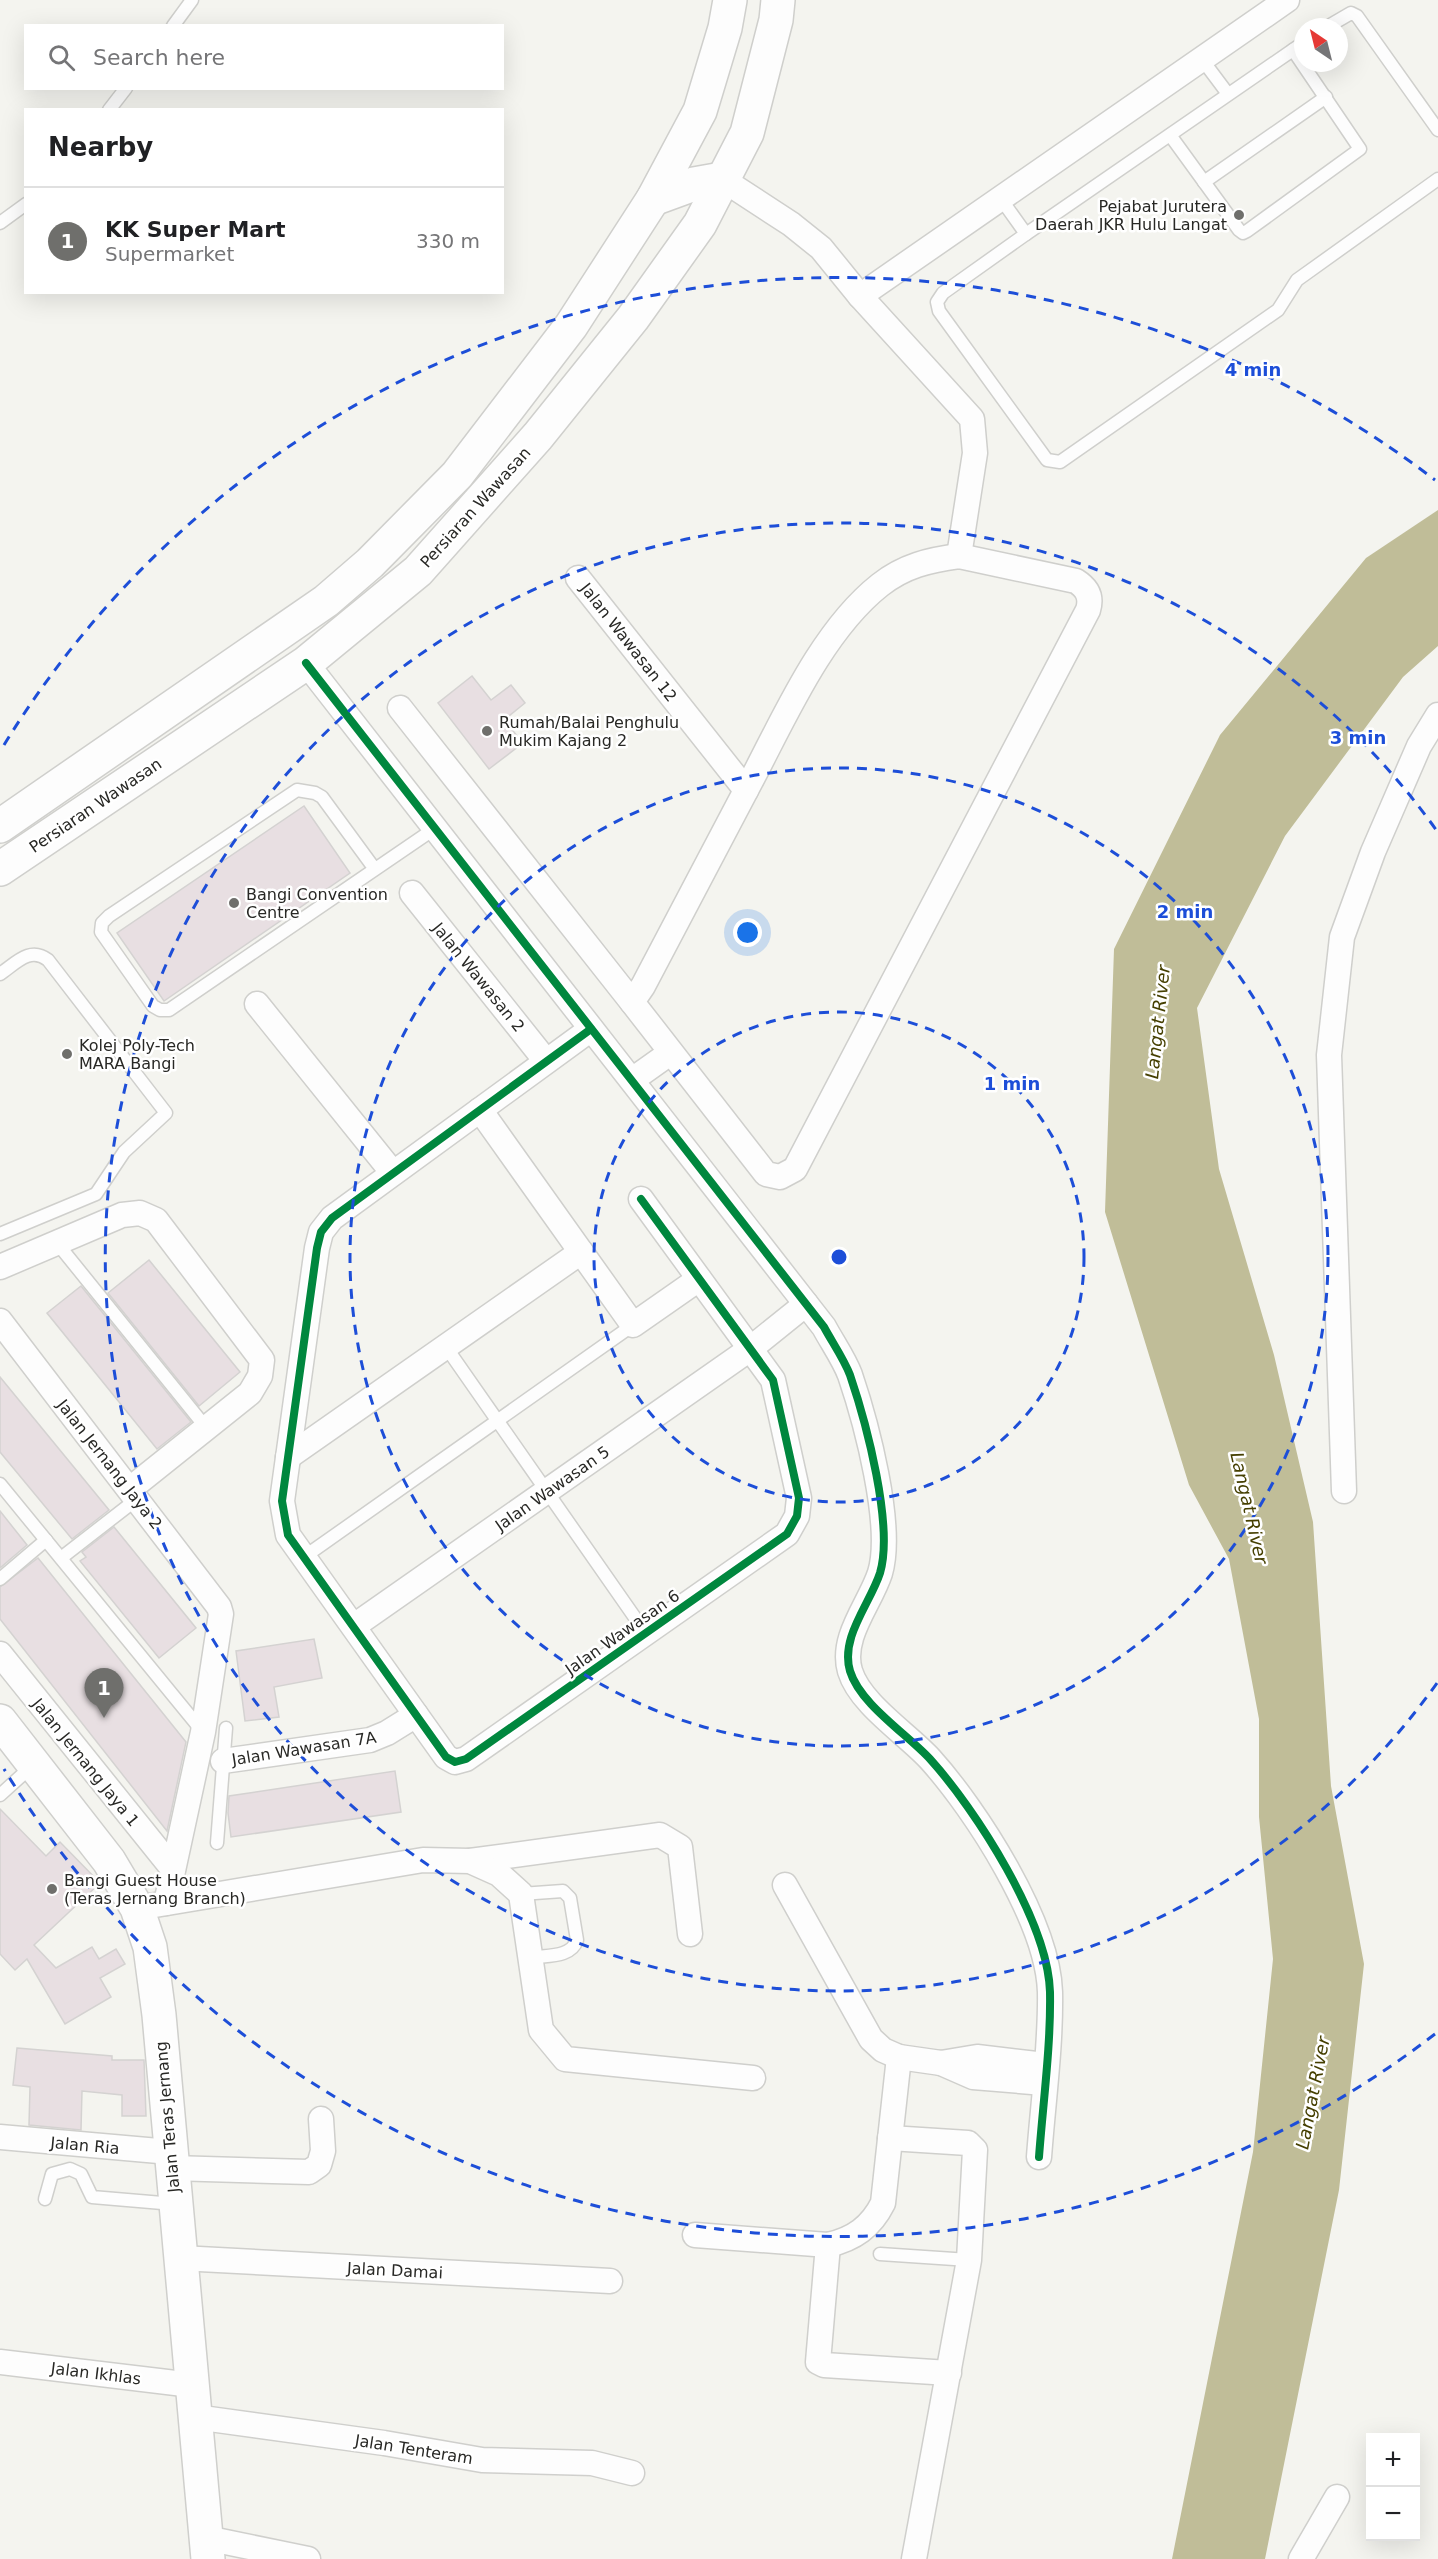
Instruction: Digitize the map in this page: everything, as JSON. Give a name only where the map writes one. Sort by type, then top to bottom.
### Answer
[{"type":"main road","points":[[0,826],[217,679],[326,601],[370,563],[457,475],[571,326],[653,199],[700,111],[725,28],[730,0]]},
{"type":"main road","name":"Persiaran Wawasan","points":[[0,870],[306,663],[418,571],[538,436],[633,318],[700,224],[747,133],[776,20],[778,0]]},
{"type":"main road","points":[[653,199],[694,184],[722,180],[710,159],[702,137],[700,111]]},
{"type":"main road","points":[[217,679],[266,659],[306,663],[309,632],[326,601]]},
{"type":"main road","name":"Jalan Teras Jernang","points":[[0,1721],[35,1763],[109,1861],[152,1906],[150,1947],[159,2015],[170,2160],[207,2549]]},
{"type":"street","points":[[860,296],[1287,0]]},
{"type":"street","points":[[722,180],[791,224],[813,242],[972,418],[975,453],[959,556]]},
{"type":"street","points":[[400,708],[766,1174],[780,1177],[795,1169],[1090,602],[1084,586],[1077,581],[959,556],[925,560],[879,586],[837,630],[800,688],[632,1002]]},
{"type":"street","name":"Jalan Wawasan 12","points":[[579,578],[746,790]]},
{"type":"street","points":[[306,663],[824,1327],[849,1373],[879,1486],[884,1541],[880,1572],[850,1639],[848,1660],[850,1673],[862,1694],[930,1759],[968,1808],[1032,1918],[1043,1950],[1050,1991],[1039,2157]]},
{"type":"street","points":[[1344,1491],[1329,1055],[1342,937],[1378,841],[1419,746],[1438,715]]},
{"type":"street","name":"Jalan Wawasan 2","points":[[412,892],[546,1061]]},
{"type":"street","points":[[257,1004],[393,1173]]},
{"type":"street","points":[[416,1715],[288,1534],[282,1501],[321,1232],[332,1218],[591,1029]]},
{"type":"street","points":[[632,1080],[670,1053]]},
{"type":"street","points":[[480,1110],[633,1324],[699,1279]]},
{"type":"street","points":[[641,1199],[750,1350]]},
{"type":"street","points":[[0,1267],[122,1215],[140,1213],[156,1220],[262,1360],[260,1376],[250,1394],[134,1494]]},
{"type":"street","points":[[288,1457],[581,1252]]},
{"type":"street","name":"Jalan Wawasan 5","points":[[354,1626],[750,1350],[806,1304]]},
{"type":"street","name":"Jalan Jernang Jaya 2","points":[[0,1321],[219,1607],[214,1730]]},
{"type":"street","name":"Jalan Wawasan 6","points":[[416,1715],[446,1757],[455,1762],[466,1759],[787,1534],[797,1516],[799,1498],[772,1380],[750,1350]]},
{"type":"street","name":"Jalan Jernang Jaya 1","points":[[0,1654],[172,1869]]},
{"type":"street","name":"Jalan Wawasan 7A","points":[[223,1761],[370,1740],[387,1733],[416,1715]]},
{"type":"street","points":[[152,1906],[172,1869],[214,1730]]},
{"type":"street","points":[[152,1906],[423,1860],[470,1861],[660,1835],[680,1847],[690,1934]]},
{"type":"street","points":[[470,1861],[499,1874],[521,1894],[541,2030],[554,2049],[565,2059],[753,2078]]},
{"type":"street","points":[[785,1885],[871,2039],[883,2050],[899,2057],[941,2063],[977,2057],[1045,2074]]},
{"type":"street","points":[[695,2235],[828,2245],[844,2242],[864,2230],[876,2218],[886,2188],[899,2057]]},
{"type":"street","name":"Jalan Ria","points":[[0,2138],[170,2160],[309,2172],[319,2165],[323,2151],[321,2120]]},
{"type":"street","points":[[890,2138],[968,2143],[973,2145],[975,2150],[969,2260],[914,2559]]},
{"type":"street","points":[[828,2245],[818,2362],[949,2373]]},
{"type":"street","name":"Jalan Damai","points":[[180,2258],[610,2281]]},
{"type":"street","name":"Jalan Ikhlas","points":[[0,2362],[192,2385]]},
{"type":"street","name":"Jalan Tenteram","points":[[195,2417],[384,2443],[482,2460],[592,2463],[632,2473]]},
{"type":"street","points":[[1301,2559],[1337,2497]]},
{"type":"street","points":[[207,2549],[308,2559]]},
{"type":"lane","points":[[174,24],[192,0]]},
{"type":"lane","points":[[1342,18],[1351,13],[1357,16],[1438,130]]},
{"type":"lane","points":[[1294,50],[943,293],[938,302],[939,311],[1047,460],[1060,462],[1278,310],[1297,280],[1438,179]]},
{"type":"lane","points":[[1201,58],[1228,94]]},
{"type":"lane","points":[[1170,135],[1239,230],[1247,231],[1360,149],[1312,72]]},
{"type":"lane","points":[[111,108],[124,90]]},
{"type":"lane","points":[[1204,182],[1326,97]]},
{"type":"lane","points":[[1001,199],[1026,234]]},
{"type":"lane","points":[[0,223],[24,205]]},
{"type":"lane","points":[[374,868],[322,797],[315,793],[297,790],[109,916],[102,923],[101,932],[153,1006],[160,1010],[169,1010],[434,829]]},
{"type":"lane","points":[[0,974],[30,954],[40,953],[48,960],[166,1113],[124,1152],[96,1194],[0,1234]]},
{"type":"lane","points":[[57,1243],[208,1430]]},
{"type":"lane","points":[[304,1557],[633,1324]]},
{"type":"lane","points":[[446,1347],[645,1632]]},
{"type":"lane","points":[[0,1484],[61,1558],[214,1730],[223,1761],[217,1843]]},
{"type":"lane","points":[[61,1558],[134,1494]]},
{"type":"lane","points":[[0,1579],[46,1540]]},
{"type":"lane","points":[[0,1795],[35,1763]]},
{"type":"lane","points":[[521,1894],[562,1891],[570,1898],[578,1940],[568,1952],[530,1958]]},
{"type":"lane","points":[[45,2199],[52,2174],[70,2169],[81,2174],[92,2196],[175,2204]]},
{"type":"lane","points":[[880,2254],[969,2260]]},
{"type":"water","name":"Langat River","points":[[1438,510],[1438,646],[1403,677],[1285,836],[1197,1008],[1219,1169],[1274,1355],[1313,1522],[1331,1786],[1364,1964],[1339,2190],[1265,2559],[1172,2559],[1253,2152],[1273,1959],[1259,1817],[1259,1719],[1229,1559],[1189,1485],[1105,1212],[1114,949],[1220,735],[1366,558]]},
{"type":"building","name":"Rumah/Balai Penghulu Mukim Kajang 2","points":[[472,676],[491,700],[511,685],[525,703],[504,720],[523,743],[489,769],[438,703]]},
{"type":"building","name":"Bangi Convention Centre","points":[[304,806],[350,873],[164,1001],[117,933]]},
{"type":"building","points":[[149,1260],[240,1372],[199,1406],[108,1293]]},
{"type":"building","points":[[81,1286],[191,1422],[157,1449],[47,1313]]},
{"type":"building","points":[[0,1377],[109,1510],[72,1539],[0,1452]]},
{"type":"building","points":[[0,1511],[27,1545],[0,1568]]},
{"type":"building","points":[[114,1527],[196,1628],[159,1658],[80,1561],[86,1557],[82,1552]]},
{"type":"building","points":[[38,1558],[186,1742],[167,1831],[0,1619],[0,1587]]},
{"type":"building","points":[[314,1639],[322,1678],[274,1687],[279,1717],[245,1721],[236,1651]]},
{"type":"building","points":[[395,1771],[401,1812],[231,1837],[228,1813],[229,1796]]},
{"type":"building","points":[[0,1809],[46,1856],[60,1842],[100,1883],[34,1945],[56,1968],[92,1947],[99,1959],[116,1949],[125,1964],[100,1978],[111,1997],[65,2024],[27,1959],[15,1970],[0,1954]]},
{"type":"building","points":[[17,2048],[112,2056],[112,2060],[144,2060],[146,2116],[122,2116],[122,2095],[82,2091],[81,2130],[29,2125],[30,2087],[13,2085]]},
{"type":"cycle path","points":[[306,663],[824,1327],[845,1363],[870,1446],[881,1502],[883,1529],[880,1573],[852,1633],[848,1658],[850,1671],[863,1695],[930,1759],[968,1807],[1006,1868],[1037,1933],[1046,1964],[1050,1992],[1048,2053],[1039,2157]]},
{"type":"cycle path","points":[[591,1029],[332,1218],[321,1232],[317,1248],[282,1501],[288,1535],[446,1757],[455,1762],[466,1759],[787,1534],[797,1516],[799,1498],[773,1380],[641,1199]]},
{"type":"place","name":"Pejabat Jurutera Daerah JKR Hulu Langat","points":[[1239,215]]},
{"type":"place","name":"Rumah/Balai Penghulu Mukim Kajang 2","points":[[487,731]]},
{"type":"place","name":"Bangi Convention Centre","points":[[234,903]]},
{"type":"place","name":"Kolej Poly-Tech MARA Bangi","points":[[67,1054]]},
{"type":"place","name":"KK Super Mart","points":[[104,1718]]},
{"type":"place","name":"Bangi Guest House (Teras Jernang Branch)","points":[[52,1889]]}]
